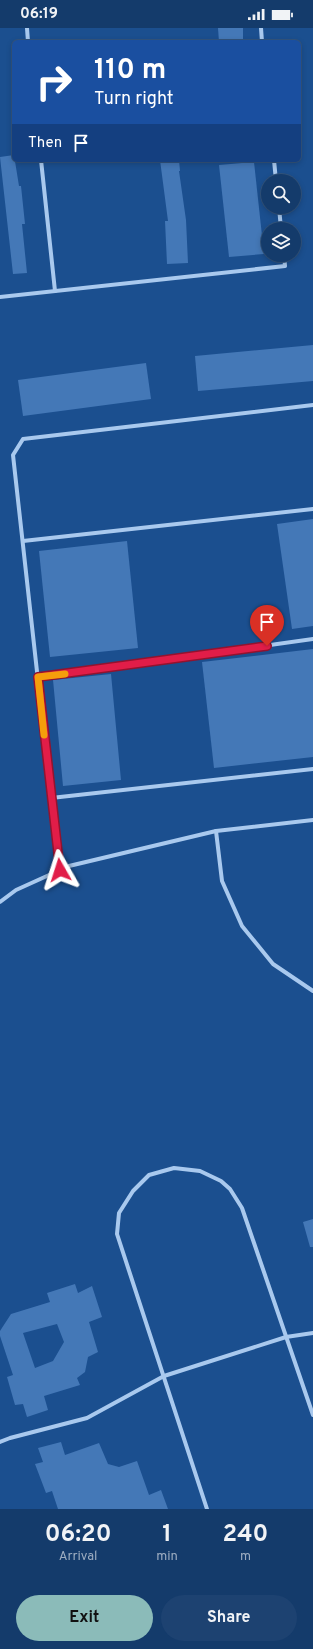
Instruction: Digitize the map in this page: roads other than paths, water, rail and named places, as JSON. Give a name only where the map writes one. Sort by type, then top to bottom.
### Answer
[{"type":"street","points":[[27,28],[28,40]]},
{"type":"street","points":[[261,28],[262,40]]},
{"type":"street","points":[[41,162],[55,291]]},
{"type":"street","points":[[274,162],[275,174]]},
{"type":"street","points":[[0,297],[285,266],[285,262]]},
{"type":"street","points":[[60,870],[13,455],[23,439],[313,405]]},
{"type":"street","points":[[23,541],[313,509]]},
{"type":"street","points":[[38,677],[313,639]]},
{"type":"street","points":[[52,798],[313,769]]},
{"type":"street","points":[[0,902],[16,890],[69,866],[216,831],[313,820]]},
{"type":"street","points":[[216,831],[222,880],[242,926],[273,964],[313,991]]},
{"type":"street","points":[[208,1509],[117,1234],[119,1213],[133,1191],[150,1175],[174,1168],[200,1171],[221,1181],[230,1189],[242,1208],[313,1415]]},
{"type":"street","points":[[0,1442],[87,1418],[164,1376],[286,1337],[313,1333]]}]
